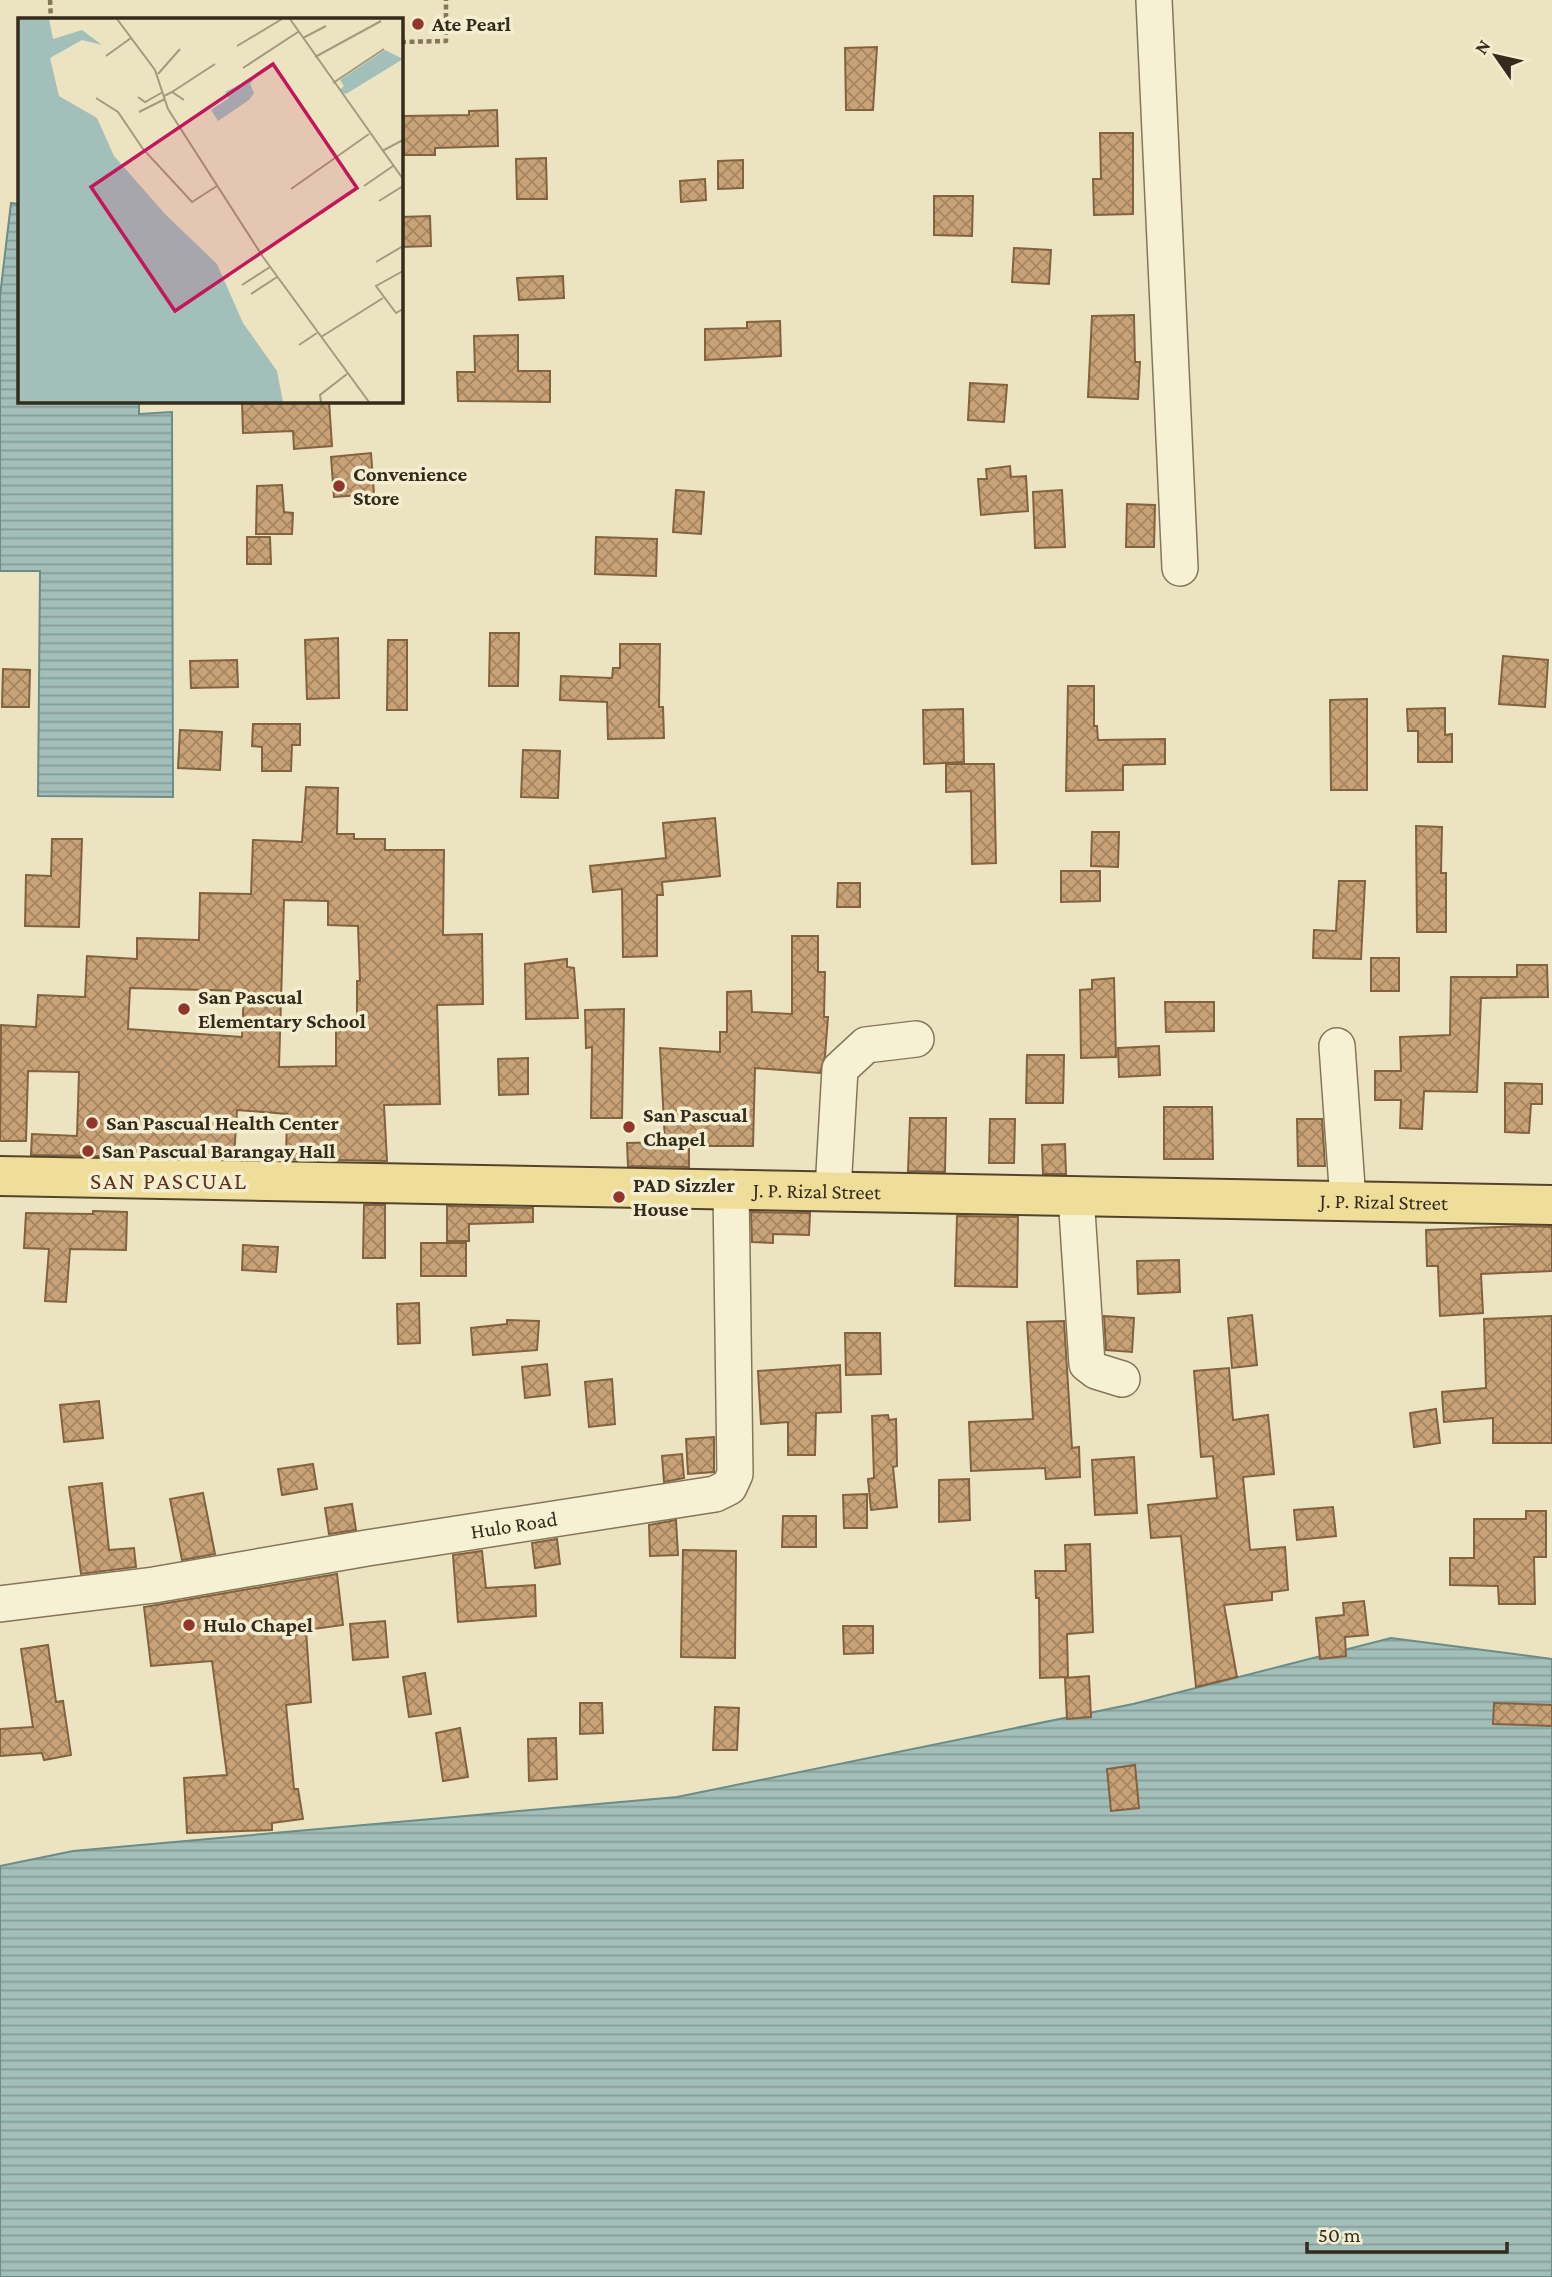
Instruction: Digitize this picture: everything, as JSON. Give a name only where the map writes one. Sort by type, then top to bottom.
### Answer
[{"type":"main road","name":"J. P. Rizal Street","points":[[0,1176],[1552,1205]]},
{"type":"street","points":[[1154,0],[1180,568]]},
{"type":"street","points":[[833,1190],[840,1069],[866,1045],[916,1039]]},
{"type":"street","points":[[1337,1046],[1348,1200]]},
{"type":"street","name":"Hulo Road","points":[[0,1604],[154,1585],[367,1548],[715,1494],[729,1487],[735,1474],[731,1188]]},
{"type":"street","points":[[1076,1195],[1087,1364],[1096,1370],[1122,1378]]},
{"type":"path","points":[[50,0],[51,18]]},
{"type":"path","points":[[402,42],[446,41],[446,0]]},
{"type":"water","points":[[11,203],[18,204],[18,402],[139,402],[139,414],[172,412],[173,797],[38,796],[40,571],[0,571],[0,296]]},
{"type":"water","points":[[1391,1638],[1552,1659],[1552,2277],[0,2277],[0,1866],[73,1851],[677,1797],[1133,1704]]},
{"type":"building","points":[[877,47],[873,110],[846,110],[845,48]]},
{"type":"building","points":[[497,110],[498,146],[435,148],[435,155],[404,155],[404,116],[469,115],[469,111]]},
{"type":"building","points":[[1100,133],[1133,133],[1133,214],[1094,215],[1093,179],[1101,179]]},
{"type":"building","points":[[546,158],[547,199],[517,199],[516,159]]},
{"type":"building","points":[[743,160],[743,188],[718,189],[718,161]]},
{"type":"building","points":[[705,179],[706,200],[681,202],[680,181]]},
{"type":"building","points":[[934,196],[973,196],[972,236],[934,235]]},
{"type":"building","points":[[430,216],[431,246],[402,247],[402,217]]},
{"type":"building","points":[[1014,248],[1051,250],[1049,284],[1012,282]]},
{"type":"building","points":[[563,276],[564,298],[519,300],[517,278]]},
{"type":"building","points":[[1134,315],[1135,362],[1140,362],[1138,399],[1088,397],[1092,316]]},
{"type":"building","points":[[780,321],[781,356],[705,360],[705,329],[747,328],[747,322]]},
{"type":"building","points":[[518,335],[518,371],[550,371],[550,402],[458,401],[457,372],[475,372],[474,336]]},
{"type":"building","points":[[970,383],[1007,385],[1004,422],[968,420]]},
{"type":"building","points":[[242,402],[329,402],[332,446],[294,449],[293,431],[243,433]]},
{"type":"building","points":[[371,453],[374,494],[334,497],[331,457]]},
{"type":"building","points":[[1010,466],[1011,477],[1026,476],[1028,511],[981,515],[978,479],[987,479],[986,469]]},
{"type":"building","points":[[282,485],[284,512],[293,513],[292,534],[256,534],[257,486]]},
{"type":"building","points":[[676,490],[704,492],[701,534],[673,532]]},
{"type":"building","points":[[1062,490],[1065,547],[1035,548],[1033,492]]},
{"type":"building","points":[[1127,504],[1155,505],[1154,547],[1126,547]]},
{"type":"building","points":[[247,537],[270,537],[271,564],[247,564]]},
{"type":"building","points":[[596,537],[657,539],[656,576],[595,574]]},
{"type":"building","points":[[490,633],[519,633],[518,686],[489,686]]},
{"type":"building","points":[[338,638],[339,698],[307,699],[305,640]]},
{"type":"building","points":[[388,640],[407,640],[407,710],[387,710]]},
{"type":"building","points":[[620,644],[660,644],[659,707],[663,707],[664,738],[608,739],[607,702],[560,700],[561,676],[612,678],[613,668],[620,668]]},
{"type":"building","points":[[1503,656],[1548,660],[1545,707],[1499,704]]},
{"type":"building","points":[[237,660],[238,687],[191,688],[190,661]]},
{"type":"building","points":[[3,669],[30,670],[29,707],[2,707]]},
{"type":"building","points":[[1068,686],[1094,686],[1094,726],[1097,726],[1098,740],[1165,739],[1165,764],[1123,765],[1123,790],[1066,791]]},
{"type":"building","points":[[1367,699],[1367,790],[1331,790],[1330,700]]},
{"type":"building","points":[[1445,708],[1445,735],[1452,734],[1452,762],[1418,762],[1418,731],[1408,731],[1407,709]]},
{"type":"building","points":[[963,709],[964,762],[924,764],[923,710]]},
{"type":"building","points":[[253,724],[300,724],[300,745],[292,745],[291,771],[262,771],[262,747],[252,746]]},
{"type":"building","points":[[180,730],[222,732],[220,770],[178,768]]},
{"type":"building","points":[[523,750],[560,751],[558,798],[521,797]]},
{"type":"building","points":[[946,764],[994,764],[996,863],[972,864],[971,791],[946,792]]},
{"type":"building","points":[[306,787],[338,788],[337,834],[354,834],[354,839],[385,839],[385,850],[444,850],[443,935],[482,934],[483,1004],[437,1005],[440,1104],[384,1105],[387,1161],[286,1159],[287,1114],[237,1110],[234,1158],[31,1155],[32,1134],[77,1136],[79,1072],[28,1071],[26,1141],[0,1141],[1,1025],[36,1027],[38,995],[85,997],[87,956],[137,959],[137,938],[199,940],[200,893],[251,894],[253,840],[302,842]],"holes":[[[284,900],[328,901],[328,925],[358,926],[360,981],[357,981],[357,1028],[336,1028],[336,1066],[279,1067]],[[130,988],[244,991],[242,1037],[128,1029]]]},
{"type":"building","points":[[715,818],[720,876],[662,882],[663,895],[657,895],[657,956],[623,957],[622,889],[593,892],[590,866],[666,858],[663,823]]},
{"type":"building","points":[[1416,826],[1442,827],[1441,873],[1446,873],[1446,932],[1417,932]]},
{"type":"building","points":[[1092,832],[1119,832],[1118,867],[1091,866]]},
{"type":"building","points":[[52,839],[82,839],[79,927],[25,926],[26,875],[51,876]]},
{"type":"building","points":[[1061,871],[1100,871],[1100,901],[1061,902]]},
{"type":"building","points":[[1339,881],[1365,881],[1361,959],[1313,958],[1314,930],[1336,931]]},
{"type":"building","points":[[838,883],[860,883],[860,907],[837,907]]},
{"type":"building","points":[[792,936],[818,936],[818,972],[825,972],[824,1017],[828,1017],[825,1056],[820,1073],[755,1068],[753,1146],[689,1146],[689,1167],[628,1166],[627,1143],[665,1142],[660,1048],[720,1052],[720,1032],[727,1032],[727,992],[751,991],[752,1012],[792,1014]]},
{"type":"building","points":[[1371,958],[1399,958],[1399,991],[1371,991]]},
{"type":"building","points":[[567,959],[567,967],[574,968],[578,1018],[526,1019],[525,964]]},
{"type":"building","points":[[1517,965],[1547,965],[1548,997],[1481,998],[1477,1092],[1424,1091],[1422,1129],[1400,1128],[1401,1100],[1375,1100],[1375,1071],[1401,1071],[1400,1037],[1450,1035],[1451,977],[1517,977]]},
{"type":"building","points":[[1114,978],[1116,1057],[1081,1058],[1080,990],[1092,989],[1092,980]]},
{"type":"building","points":[[1165,1002],[1214,1002],[1214,1031],[1166,1032]]},
{"type":"building","points":[[624,1009],[622,1118],[591,1118],[592,1047],[586,1048],[585,1010]]},
{"type":"building","points":[[1159,1046],[1160,1075],[1119,1077],[1118,1048]]},
{"type":"building","points":[[1027,1055],[1064,1055],[1063,1103],[1026,1103]]},
{"type":"building","points":[[528,1058],[528,1094],[499,1095],[498,1059]]},
{"type":"building","points":[[1505,1083],[1542,1084],[1542,1104],[1531,1104],[1529,1133],[1505,1132]]},
{"type":"building","points":[[1164,1107],[1212,1107],[1213,1159],[1164,1159]]},
{"type":"building","points":[[910,1118],[946,1118],[945,1172],[908,1171]]},
{"type":"building","points":[[990,1119],[1015,1119],[1014,1163],[989,1163]]},
{"type":"building","points":[[1297,1119],[1322,1119],[1325,1166],[1298,1166]]},
{"type":"building","points":[[1065,1144],[1066,1174],[1043,1174],[1042,1145]]},
{"type":"building","points":[[364,1205],[385,1205],[385,1258],[363,1258]]},
{"type":"building","points":[[447,1206],[533,1208],[533,1222],[469,1224],[469,1241],[447,1241]]},
{"type":"building","points":[[93,1211],[127,1212],[126,1250],[70,1249],[66,1302],[45,1301],[49,1249],[24,1248],[26,1213],[93,1214]]},
{"type":"building","points":[[751,1212],[810,1213],[809,1235],[773,1234],[773,1243],[752,1242]]},
{"type":"building","points":[[957,1216],[1018,1217],[1017,1287],[955,1286]]},
{"type":"building","points":[[1552,1227],[1552,1271],[1481,1274],[1483,1313],[1440,1316],[1438,1266],[1427,1266],[1426,1230]]},
{"type":"building","points":[[421,1243],[466,1243],[466,1276],[421,1276]]},
{"type":"building","points":[[243,1245],[278,1247],[276,1272],[242,1270]]},
{"type":"building","points":[[1179,1260],[1180,1292],[1138,1294],[1137,1261]]},
{"type":"building","points":[[419,1303],[420,1343],[398,1344],[397,1304]]},
{"type":"building","points":[[1252,1315],[1257,1365],[1232,1368],[1228,1318]]},
{"type":"building","points":[[1104,1316],[1134,1318],[1132,1352],[1106,1350]]},
{"type":"building","points":[[1552,1316],[1552,1443],[1493,1443],[1493,1418],[1444,1422],[1442,1392],[1486,1388],[1484,1319]]},
{"type":"building","points":[[507,1320],[539,1321],[537,1350],[473,1355],[471,1328],[507,1324]]},
{"type":"building","points":[[1064,1321],[1072,1448],[1079,1447],[1080,1477],[1046,1479],[1045,1468],[971,1471],[969,1422],[1033,1419],[1027,1322]]},
{"type":"building","points":[[845,1333],[880,1333],[881,1374],[846,1375]]},
{"type":"building","points":[[547,1364],[550,1395],[525,1398],[522,1367]]},
{"type":"building","points":[[840,1365],[841,1412],[816,1413],[815,1455],[788,1455],[788,1422],[761,1424],[758,1371]]},
{"type":"building","points":[[1229,1368],[1233,1420],[1268,1415],[1274,1474],[1243,1477],[1250,1550],[1285,1547],[1288,1590],[1272,1592],[1272,1600],[1224,1605],[1237,1677],[1196,1687],[1181,1536],[1151,1538],[1148,1505],[1217,1498],[1213,1456],[1201,1457],[1194,1371]]},
{"type":"building","points":[[612,1379],[615,1424],[589,1427],[585,1382]]},
{"type":"building","points":[[99,1401],[103,1438],[64,1442],[60,1405]]},
{"type":"building","points":[[1436,1409],[1440,1443],[1414,1447],[1410,1413]]},
{"type":"building","points":[[888,1415],[889,1420],[896,1419],[897,1466],[893,1467],[897,1507],[871,1510],[868,1479],[874,1478],[872,1416]]},
{"type":"building","points":[[714,1437],[714,1472],[688,1474],[686,1439]]},
{"type":"building","points":[[682,1454],[684,1478],[664,1482],[662,1456]]},
{"type":"building","points":[[1134,1457],[1137,1513],[1095,1515],[1092,1460]]},
{"type":"building","points":[[313,1464],[317,1489],[282,1495],[278,1469]]},
{"type":"building","points":[[969,1479],[970,1520],[939,1522],[939,1480]]},
{"type":"building","points":[[102,1483],[109,1550],[134,1548],[136,1567],[81,1574],[69,1487]]},
{"type":"building","points":[[203,1493],[215,1554],[182,1560],[170,1499]]},
{"type":"building","points":[[867,1494],[867,1528],[844,1528],[843,1495]]},
{"type":"building","points":[[352,1504],[356,1530],[329,1534],[325,1508]]},
{"type":"building","points":[[1333,1507],[1336,1536],[1297,1540],[1294,1510]]},
{"type":"building","points":[[1526,1511],[1546,1511],[1546,1557],[1534,1557],[1535,1604],[1499,1604],[1498,1586],[1450,1585],[1450,1558],[1474,1558],[1474,1519],[1526,1519]]},
{"type":"building","points":[[783,1516],[816,1516],[816,1547],[782,1547]]},
{"type":"building","points":[[676,1520],[678,1555],[650,1556],[649,1525]]},
{"type":"building","points":[[557,1539],[560,1564],[535,1568],[532,1543]]},
{"type":"building","points":[[1090,1544],[1093,1632],[1067,1634],[1068,1677],[1040,1678],[1039,1598],[1036,1598],[1035,1571],[1066,1571],[1065,1545]]},
{"type":"building","points":[[683,1550],[736,1551],[735,1658],[681,1657]]},
{"type":"building","points":[[482,1551],[486,1588],[535,1585],[536,1616],[458,1622],[453,1555]]},
{"type":"building","points":[[337,1574],[343,1625],[306,1630],[311,1702],[286,1705],[294,1789],[298,1789],[303,1819],[272,1823],[272,1830],[187,1833],[184,1778],[227,1775],[212,1661],[151,1666],[144,1607]]},
{"type":"building","points":[[1364,1601],[1368,1635],[1345,1637],[1346,1656],[1320,1659],[1316,1618],[1344,1615],[1343,1603]]},
{"type":"building","points":[[385,1621],[388,1657],[353,1660],[350,1624]]},
{"type":"building","points":[[843,1626],[873,1626],[873,1653],[844,1654]]},
{"type":"building","points":[[48,1645],[56,1702],[63,1701],[71,1755],[44,1760],[42,1753],[0,1756],[0,1729],[33,1727],[21,1649]]},
{"type":"building","points":[[425,1673],[431,1714],[409,1717],[403,1677]]},
{"type":"building","points":[[1089,1676],[1091,1717],[1067,1719],[1065,1678]]},
{"type":"building","points":[[580,1703],[602,1703],[603,1733],[580,1734]]},
{"type":"building","points":[[1494,1703],[1552,1705],[1552,1726],[1493,1724]]},
{"type":"building","points":[[715,1707],[739,1708],[737,1750],[713,1750]]},
{"type":"building","points":[[460,1728],[468,1777],[443,1781],[436,1733]]},
{"type":"building","points":[[556,1738],[557,1779],[529,1781],[528,1739]]},
{"type":"building","points":[[1135,1765],[1139,1808],[1111,1811],[1107,1769]]},
{"type":"place","name":"Ate Pearl","points":[[418,24]]},
{"type":"place","name":"Convenience Store","points":[[339,486]]},
{"type":"place","name":"San Pascual Elementary School","points":[[184,1009]]},
{"type":"place","name":"San Pascual Health Center","points":[[92,1123]]},
{"type":"place","name":"San Pascual Chapel","points":[[629,1127]]},
{"type":"place","name":"San Pascual Barangay Hall","points":[[88,1151]]},
{"type":"place","name":"PAD Sizzler House","points":[[619,1197]]},
{"type":"place","name":"Hulo Chapel","points":[[189,1625]]},
{"type":"district","name":"SAN PASCUAL","points":[[169,1180]]}]
